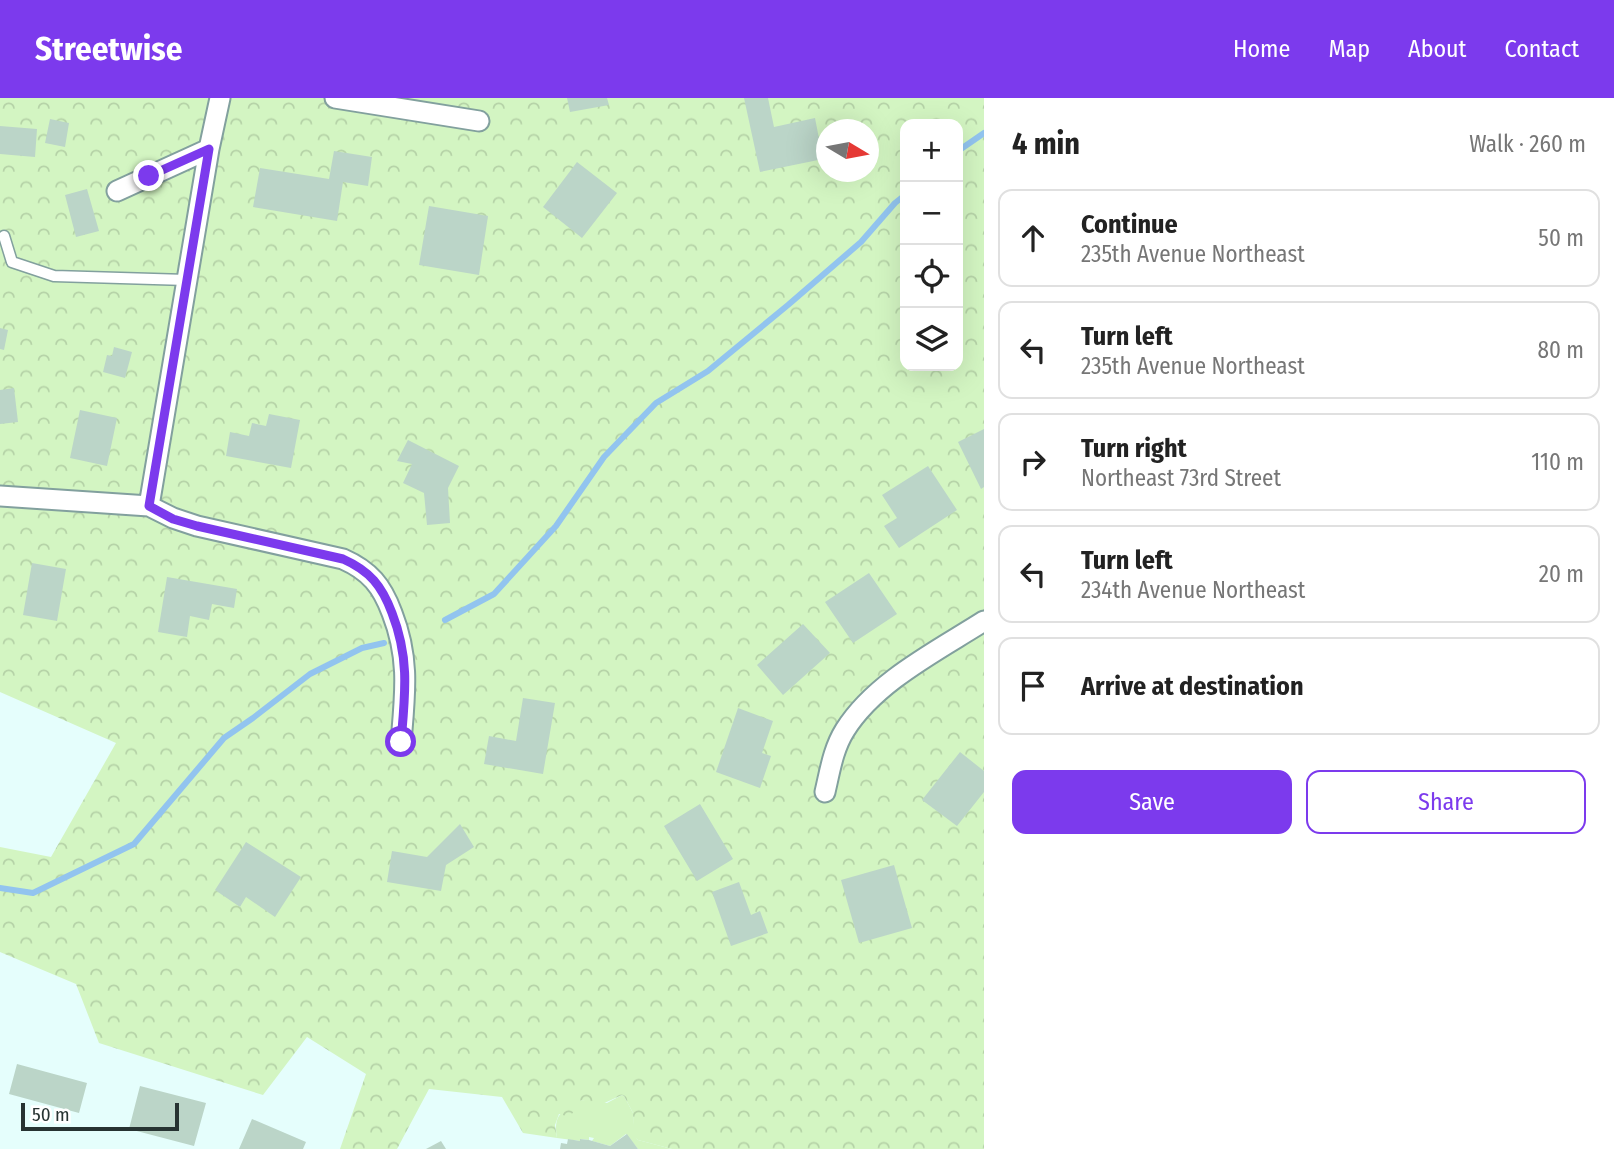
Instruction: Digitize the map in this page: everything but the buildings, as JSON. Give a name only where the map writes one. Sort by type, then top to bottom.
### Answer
[{"type":"street","points":[[149,506],[220,98]]},
{"type":"street","points":[[335,98],[478,121]]},
{"type":"street","points":[[117,191],[209,149]]},
{"type":"street","points":[[0,496],[149,506],[173,519],[197,526],[343,559],[360,567],[373,578],[386,596],[399,632],[405,664],[401,742]]},
{"type":"street","points":[[825,792],[832,759],[844,731],[860,710],[905,671],[984,621]]},
{"type":"lane","points":[[4,236],[12,262],[54,276],[187,280]]},
{"type":"green space","points":[[0,98],[984,98],[984,1149],[672,1149],[634,1137],[633,1113],[622,1095],[600,1105],[581,1100],[570,1117],[559,1114],[555,1125],[557,1138],[523,1133],[502,1097],[429,1089],[397,1149],[340,1149],[366,1074],[307,1037],[263,1095],[99,1043],[76,984],[0,952],[0,847],[51,857],[116,743],[0,692]]},
{"type":"green space","points":[[622,1095],[633,1113],[635,1137],[672,1149],[638,1149],[626,1134],[610,1146],[592,1141],[594,1138],[589,1137],[589,1140],[580,1141],[557,1138],[556,1123],[560,1114],[569,1107],[581,1100],[607,1103]]},
{"type":"waterway","points":[[963,148],[984,133]]},
{"type":"waterway","points":[[445,620],[494,594],[556,526],[604,457],[656,403],[708,371],[788,305],[861,242],[900,199]]},
{"type":"waterway","points":[[0,888],[33,893],[134,844],[224,738],[310,674],[362,648],[384,643]]},
{"type":"route","points":[[149,176],[209,149],[149,506],[173,519],[197,526],[343,559],[360,567],[373,578],[386,596],[399,632],[405,664],[401,742]]}]
